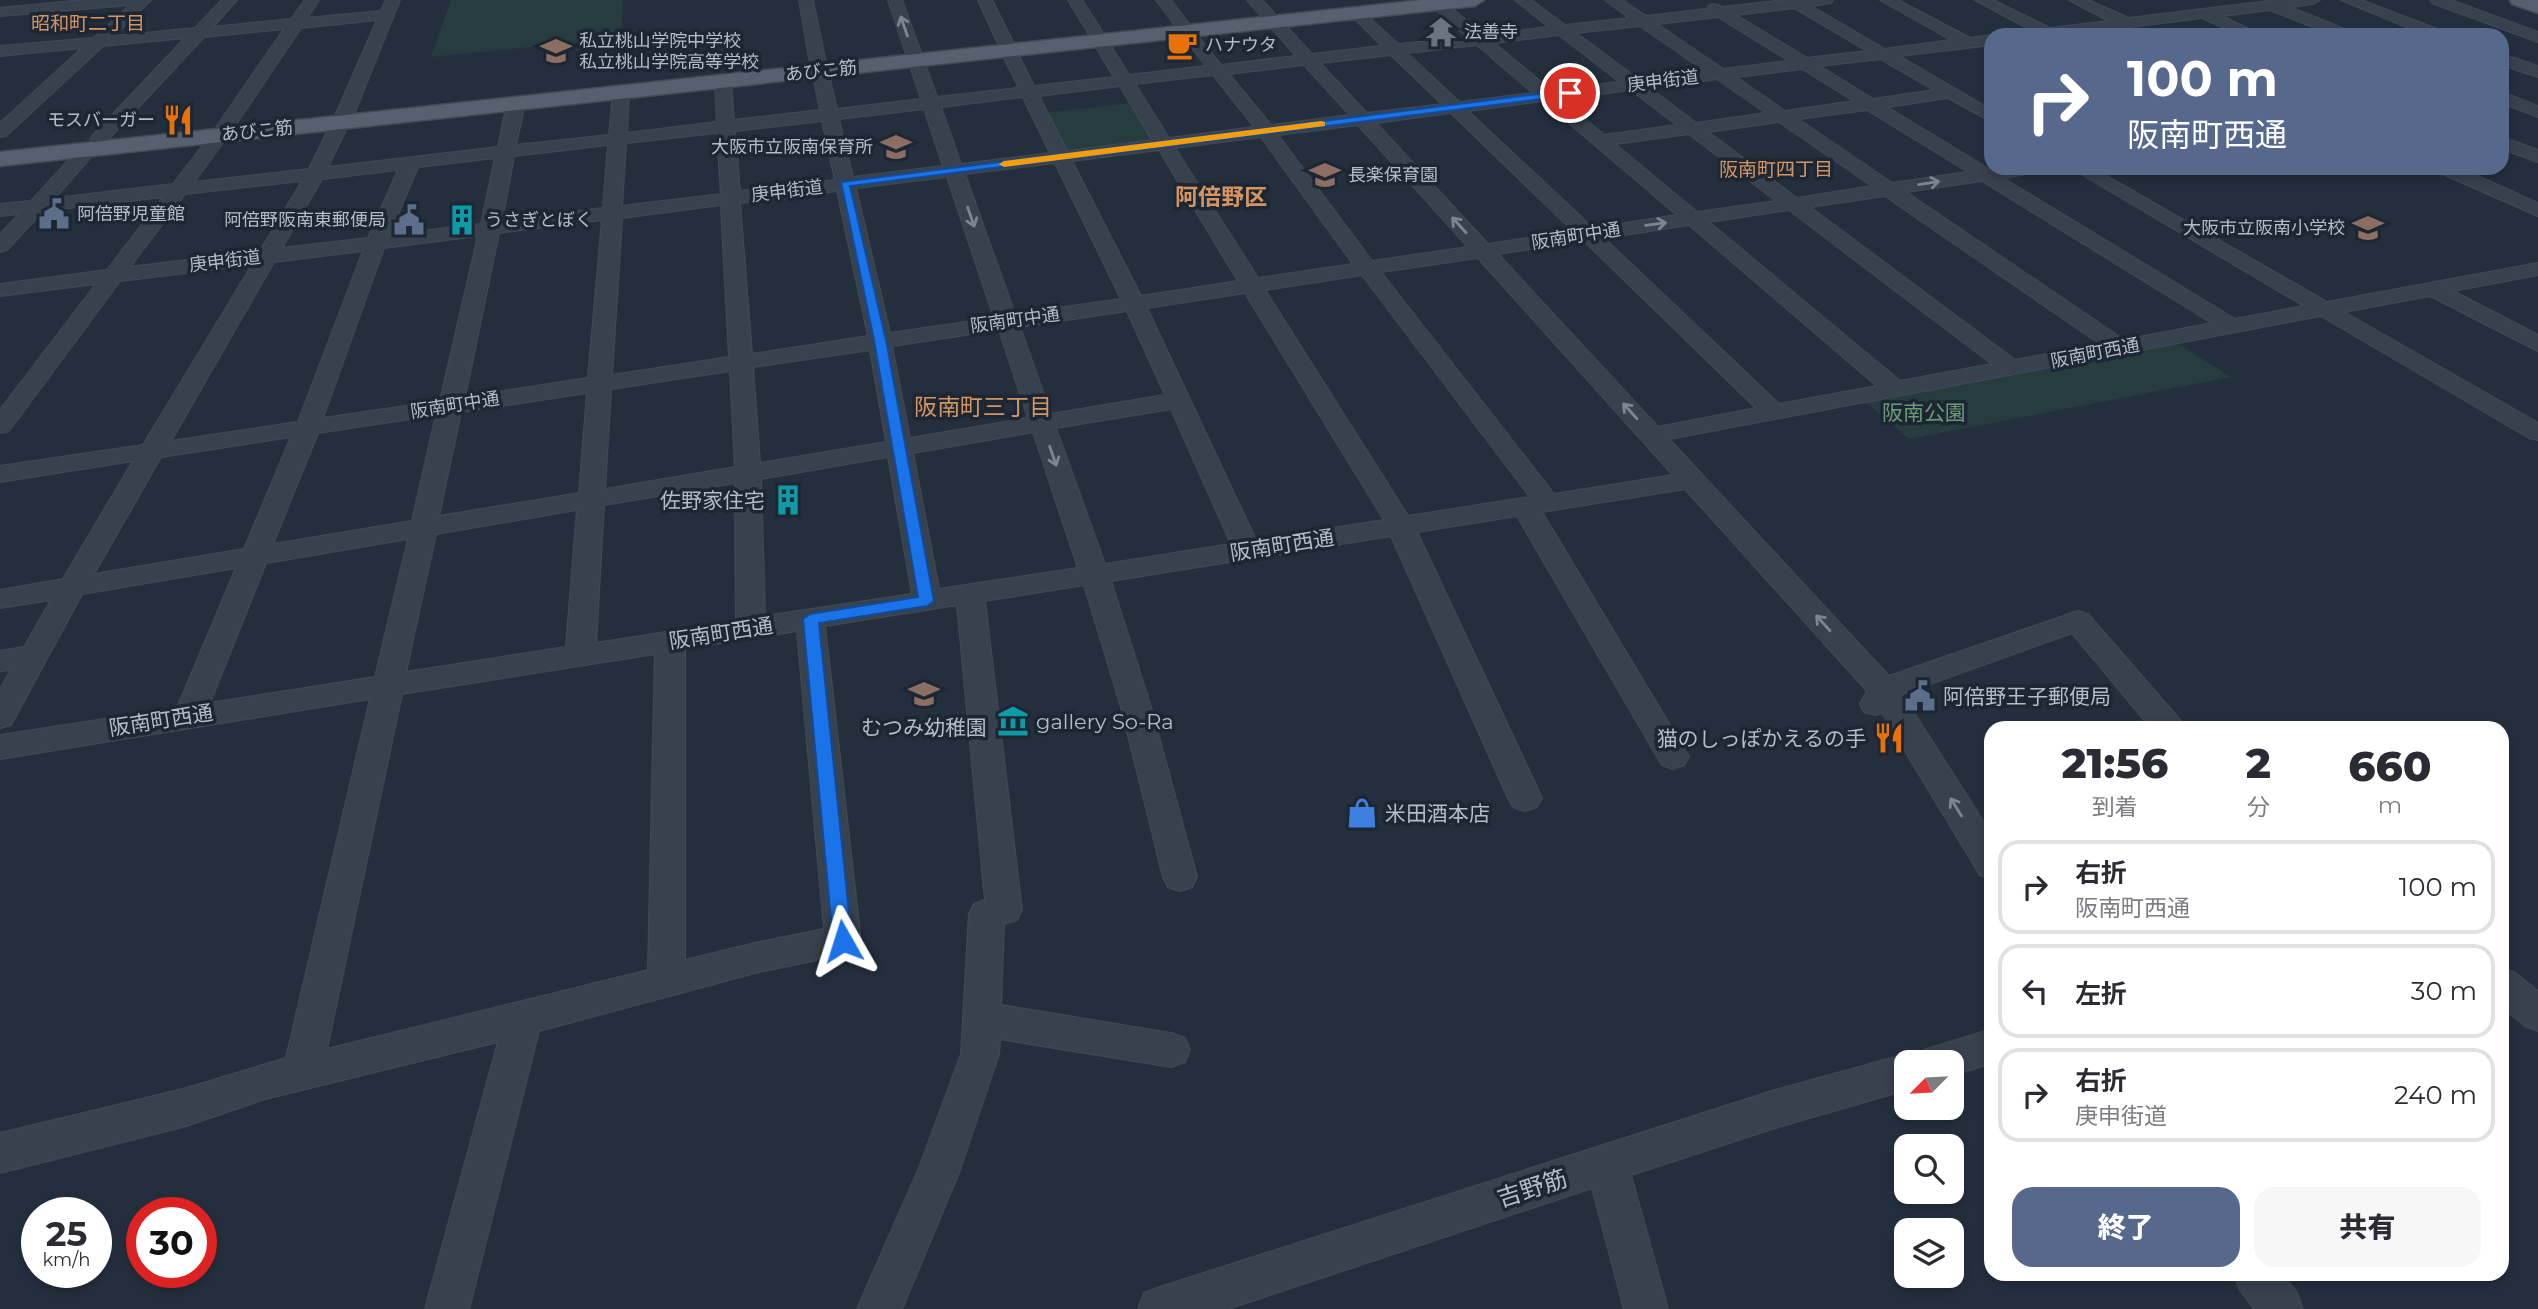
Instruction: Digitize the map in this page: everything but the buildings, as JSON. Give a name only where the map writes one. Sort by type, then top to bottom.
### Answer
[{"type":"main road","name":"あびこ筋","points":[[0,150],[222,131],[1097,37],[1184,27],[1265,12],[1406,0]]},
{"type":"main road","name":"あびこ筋","points":[[1350,6],[1438,4],[1475,0]]},
{"type":"main road","points":[[2519,0],[2538,7]]},
{"type":"main road","name":"あびこ筋","points":[[343,118],[621,92],[819,67]]},
{"type":"main road","name":"あびこ筋","points":[[0,159],[94,144]]},
{"type":"street","points":[[0,12],[53,4],[132,0]]},
{"type":"street","points":[[0,132],[144,0]]},
{"type":"street","points":[[0,246],[230,0]]},
{"type":"street","points":[[0,426],[222,131],[312,0]]},
{"type":"street","points":[[806,0],[880,340],[897,447],[927,601]]},
{"type":"street","points":[[895,0],[933,103],[1095,576],[1136,707],[1180,877]]},
{"type":"street","points":[[985,0],[1134,303],[1248,551]]},
{"type":"street","points":[[1075,0],[1400,525],[1525,798]]},
{"type":"street","points":[[1163,0],[1266,131],[1536,504],[1577,598],[1674,757]]},
{"type":"street","points":[[1522,0],[2011,369]]},
{"type":"street","points":[[1612,0],[2121,348]]},
{"type":"street","points":[[1702,0],[1984,174]]},
{"type":"street","points":[[0,209],[1826,0]]},
{"type":"street","points":[[1887,0],[1984,51]]},
{"type":"street","points":[[1982,0],[2038,28]]},
{"type":"street","points":[[2076,0],[2138,28]]},
{"type":"street","points":[[2171,0],[2236,28]]},
{"type":"street","points":[[2092,28],[2266,3],[2313,0]]},
{"type":"street","points":[[2348,0],[2422,28]]},
{"type":"street","points":[[2437,0],[2538,37]]},
{"type":"street","points":[[1794,2],[1984,112]]},
{"type":"street","points":[[2266,3],[2329,28]]},
{"type":"street","points":[[0,48],[53,4]]},
{"type":"street","points":[[1438,4],[1896,390]]},
{"type":"street","points":[[1350,6],[1775,412]]},
{"type":"street","points":[[0,48],[298,23],[390,7]]},
{"type":"street","points":[[0,717],[72,587],[316,173],[343,118],[390,7]]},
{"type":"street","points":[[1265,12],[1652,435],[1879,696],[1984,853]]},
{"type":"street","name":"庚申街道","points":[[0,290],[1984,41]]},
{"type":"street","points":[[2509,62],[2538,72]]},
{"type":"street","points":[[723,81],[748,473],[751,628]]},
{"type":"street","points":[[580,655],[621,92]]},
{"type":"street","points":[[2509,96],[2538,92]]},
{"type":"street","points":[[1601,141],[1951,93]]},
{"type":"street","points":[[2509,100],[2538,111]]},
{"type":"street","points":[[302,1074],[516,103]]},
{"type":"street","points":[[2509,145],[2538,157]]},
{"type":"street","points":[[189,716],[308,427],[376,243],[411,162]]},
{"type":"street","points":[[1986,175],[2233,327]]},
{"type":"street","name":"阪南町中通","points":[[0,474],[1986,175]]},
{"type":"street","points":[[2092,175],[2538,433]]},
{"type":"street","points":[[2460,175],[2538,210]]},
{"type":"street","name":"阪南町西通","points":[[1652,435],[2537,270]]},
{"type":"street","points":[[2433,289],[2538,344]]},
{"type":"street","points":[[0,599],[1180,400]]},
{"type":"street","name":"阪南町西通","points":[[0,747],[1692,480]]},
{"type":"street","points":[[879,1309],[939,1170],[980,1054],[995,912],[970,594]]},
{"type":"street","points":[[0,1153],[184,1108],[265,1081],[523,1019],[759,957],[843,941],[810,619]]},
{"type":"street","points":[[1879,696],[2078,621],[2163,721]]},
{"type":"street","points":[[666,981],[670,640]]},
{"type":"street","points":[[0,661],[34,656]]},
{"type":"street","points":[[2509,990],[2538,1014]]},
{"type":"street","points":[[447,1309],[523,1019]]},
{"type":"street","points":[[982,1019],[1171,1050]]},
{"type":"street","points":[[1964,1054],[1984,1048]]},
{"type":"street","name":"吉野筋","points":[[1160,1309],[1772,1110],[1894,1075]]},
{"type":"street","points":[[1607,1164],[1646,1309]]},
{"type":"street","points":[[2261,1281],[2281,1309]]},
{"type":"green space","points":[[451,0],[623,0],[621,38],[431,57]]},
{"type":"green space","points":[[1131,103],[1152,137],[1148,140],[1066,150],[1045,113]]},
{"type":"green space","name":"阪南公園","points":[[2175,342],[2231,377],[1909,439],[1863,400]]},
{"type":"slow traffic","points":[[1004,164],[1321,124]]},
{"type":"place","name":"法善寺","points":[[1441,32]]},
{"type":"place","name":"ハナウタ","points":[[1182,45]]},
{"type":"place","name":"私立桃山学院中学校 私立桃山学院高等学校","points":[[556,51]]},
{"type":"place","name":"モスバーガー","points":[[178,120]]},
{"type":"place","name":"大阪市立阪南保育所","points":[[896,147]]},
{"type":"place","name":"長楽保育園","points":[[1325,175]]},
{"type":"place","name":"阿倍野児童館","points":[[54,214]]},
{"type":"place","name":"阿倍野阪南東郵便局","points":[[409,220]]},
{"type":"place","name":"うさぎとぼく","points":[[462,220]]},
{"type":"place","name":"大阪市立阪南小学校","points":[[2368,228]]},
{"type":"place","name":"佐野家住宅","points":[[788,500]]},
{"type":"place","name":"むつみ幼稚園","points":[[924,694]]},
{"type":"place","name":"阿倍野王子郵便局","points":[[1920,696]]},
{"type":"place","name":"gallery So-Ra","points":[[1013,721]]},
{"type":"place","name":"猫のしっぽかえるの手","points":[[1889,738]]},
{"type":"place","name":"米田酒本店","points":[[1362,813]]},
{"type":"district","name":"昭和町二丁目","points":[[88,23]]},
{"type":"district","name":"阪南町四丁目","points":[[1776,169]]},
{"type":"district","name":"阿倍野区","points":[[1221,197]]},
{"type":"district","name":"阪南町三丁目","points":[[983,407]]},
{"type":"route","points":[[843,941],[810,619],[927,601],[897,447],[880,340],[844,184],[1570,93]]}]
